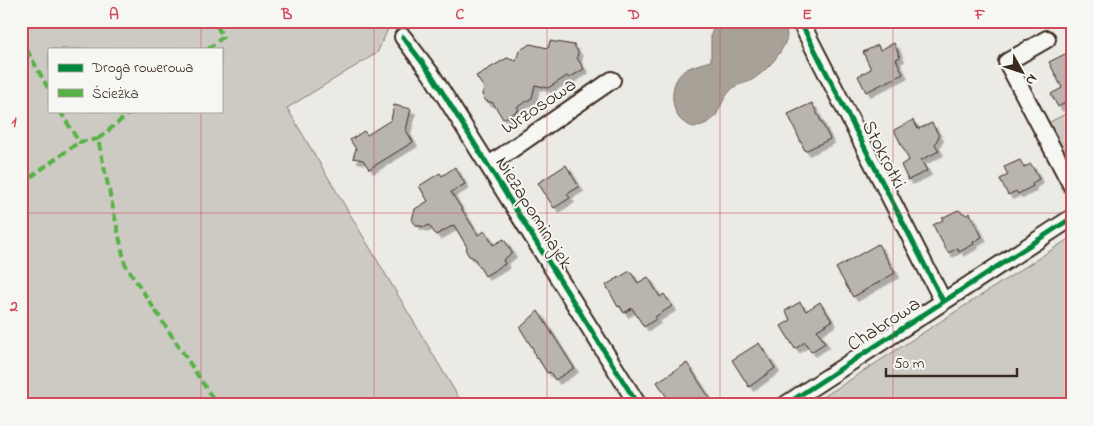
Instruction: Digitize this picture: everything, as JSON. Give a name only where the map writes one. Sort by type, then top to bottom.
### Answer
[{"type":"street","name":"Stokrotki","points":[[800,21],[943,301]]},
{"type":"street","name":"Niezapominajek","points":[[403,37],[431,74],[638,405]]},
{"type":"street","points":[[1047,39],[1007,62],[1073,188]]},
{"type":"street","name":"Wrzosowa","points":[[489,165],[612,80]]},
{"type":"street","name":"Chabrowa","points":[[786,405],[1073,217]]},
{"type":"shaded area","points":[[21,21],[386,21],[389,27],[377,53],[287,108],[463,405],[21,405]]},
{"type":"shaded area","points":[[715,21],[784,21],[787,38],[776,58],[766,69],[750,81],[732,89],[714,118],[703,125],[693,127],[682,121],[676,112],[673,100],[674,87],[679,76],[684,71],[711,61],[711,35]]},
{"type":"shaded area","points":[[1073,110],[1073,172],[1048,123]]},
{"type":"shaded area","points":[[1073,236],[1073,391],[1069,393],[1073,400],[1073,405],[811,405]]},
{"type":"building","points":[[550,41],[574,45],[578,52],[577,58],[584,69],[569,78],[567,76],[548,88],[535,85],[532,98],[517,107],[519,110],[503,119],[493,103],[486,101],[482,95],[484,88],[476,76],[507,58],[516,61],[519,51],[530,44],[548,48]]},
{"type":"building","points":[[894,43],[900,57],[896,59],[903,74],[866,92],[858,76],[871,69],[863,52],[878,45],[880,50]]},
{"type":"building","points":[[1067,53],[1073,64],[1073,109],[1068,101],[1058,107],[1051,94],[1062,88],[1049,62]]},
{"type":"building","points":[[812,103],[830,139],[805,151],[788,114]]},
{"type":"building","points":[[394,105],[411,109],[406,130],[413,142],[369,169],[363,160],[353,158],[356,149],[350,140],[364,131],[367,135],[391,120]]},
{"type":"building","points":[[913,120],[918,129],[932,123],[939,136],[935,144],[939,151],[921,160],[927,171],[908,180],[901,165],[909,160],[894,130]]},
{"type":"building","points":[[1020,160],[1024,167],[1031,164],[1039,179],[1032,183],[1033,186],[1018,194],[1016,191],[1008,195],[1000,179],[1008,175],[1004,167]]},
{"type":"building","points":[[566,165],[579,187],[567,194],[570,198],[554,208],[538,183]]},
{"type":"building","points":[[455,167],[465,184],[451,192],[478,235],[485,231],[493,245],[504,239],[512,253],[503,260],[505,264],[485,276],[474,258],[469,256],[466,251],[467,247],[454,225],[436,235],[429,225],[425,227],[416,225],[412,220],[415,209],[428,201],[419,186],[440,173],[442,176]]},
{"type":"building","points":[[958,210],[967,215],[970,213],[982,237],[959,252],[958,248],[948,253],[933,225]]},
{"type":"building","points":[[878,244],[895,273],[853,297],[836,268]]},
{"type":"building","points":[[630,271],[638,283],[648,277],[660,297],[664,294],[672,306],[644,327],[632,308],[624,313],[620,306],[618,307],[606,285]]},
{"type":"building","points":[[800,302],[806,311],[820,302],[832,321],[817,330],[825,343],[811,352],[805,342],[795,349],[781,326],[791,320],[785,311]]},
{"type":"building","points":[[538,311],[574,368],[555,380],[550,372],[547,373],[538,358],[536,359],[533,349],[520,328]]},
{"type":"building","points":[[759,343],[775,368],[749,387],[732,360]]},
{"type":"building","points":[[687,363],[714,405],[672,405],[657,382]]},
{"type":"marked path","points":[[209,48],[223,37],[214,21]]},
{"type":"marked path","points":[[21,39],[48,88]]},
{"type":"marked path","points":[[61,112],[79,142],[98,139]]},
{"type":"marked path","points":[[131,112],[98,139],[125,264],[217,405]]},
{"type":"marked path","points":[[21,184],[79,142]]},
{"type":"cycle path","points":[[800,21],[943,301]]},
{"type":"cycle path","points":[[403,37],[431,74],[638,405]]},
{"type":"cycle path","points":[[785,405],[1073,217]]}]
